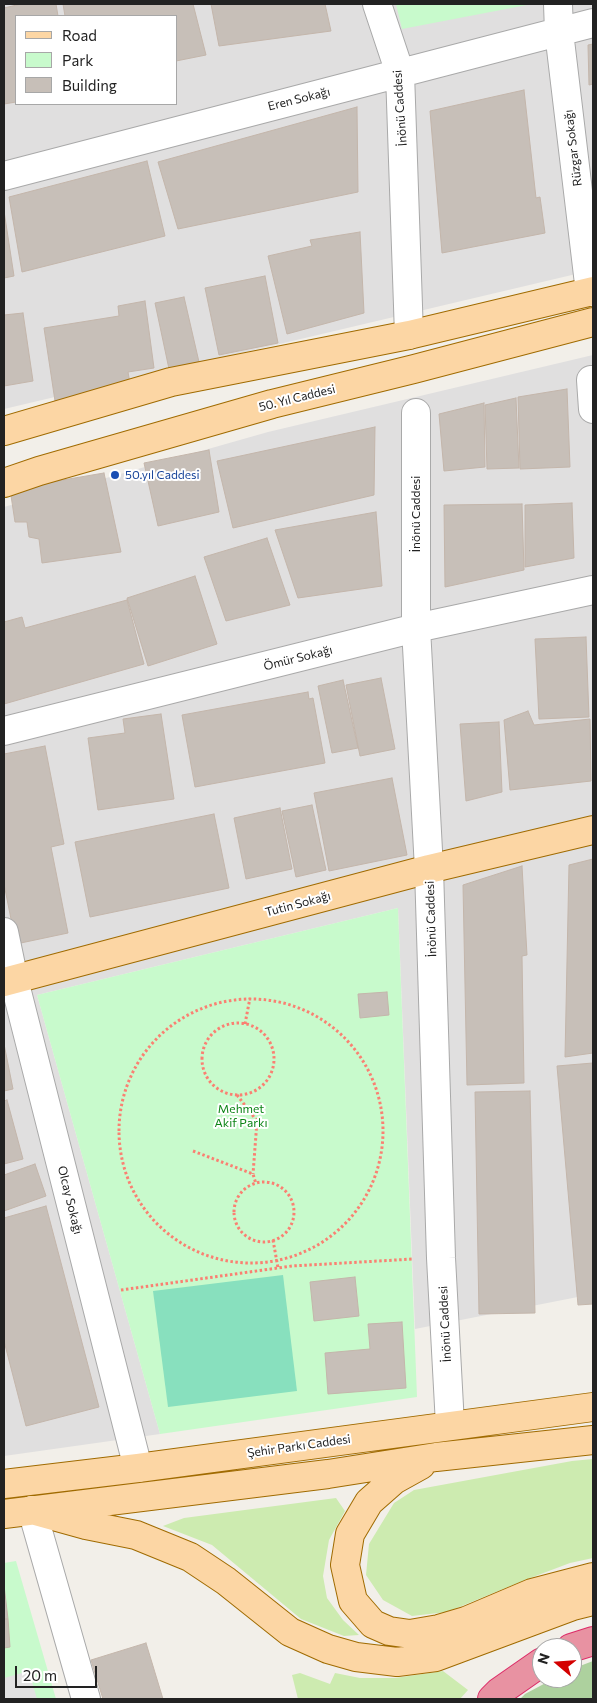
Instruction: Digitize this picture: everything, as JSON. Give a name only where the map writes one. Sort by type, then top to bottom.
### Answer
[{"type":"highway","points":[[492,1699],[532,1669]]},
{"type":"main road","points":[[4,431],[172,382],[409,335],[592,291]]},
{"type":"main road","name":"50. Yıl Caddesi","points":[[4,483],[39,471],[272,404],[593,322]]},
{"type":"main road","name":"Tutin Sokağı","points":[[9,981],[429,869],[593,830]]},
{"type":"main road","name":"Şehir Parkı Caddesi","points":[[4,1484],[138,1468],[593,1407]]},
{"type":"main road","points":[[4,1514],[328,1474],[436,1457],[593,1440]]},
{"type":"main road","points":[[436,1457],[394,1480],[370,1502],[350,1534],[345,1565],[353,1601],[373,1624],[390,1631],[410,1634],[439,1629],[466,1621],[532,1593],[593,1577]]},
{"type":"main road","points":[[32,1510],[86,1525],[136,1535],[190,1557],[226,1582],[290,1632],[328,1649],[356,1657],[397,1662],[436,1657],[573,1606],[593,1601]]},
{"type":"street","name":"İnönü Caddesi","points":[[377,4],[400,73],[409,335]]},
{"type":"street","name":"Rüzgar Sokağı","points":[[558,4],[559,32],[592,291]]},
{"type":"street","name":"Eren Sokağı","points":[[4,176],[593,23]]},
{"type":"street","points":[[591,380],[593,409]]},
{"type":"street","name":"İnönü Caddesi","points":[[416,413],[416,628],[429,869],[441,1258],[450,1425]]},
{"type":"street","name":"Ömür Sokağı","points":[[4,731],[416,628],[593,590]]},
{"type":"street","name":"Olcay Sokağı","points":[[4,932],[9,981],[94,1294],[138,1468]]},
{"type":"street","points":[[32,1510],[86,1699]]},
{"type":"path","points":[[245,1024],[250,998]]},
{"type":"path","points":[[250,998],[293,1005],[332,1025],[361,1057],[379,1096],[384,1140],[374,1182],[365,1197],[351,1219],[318,1247],[278,1262],[233,1264],[191,1251],[155,1224],[130,1188],[118,1145],[121,1101],[138,1060],[168,1027],[206,1006],[250,998]]},
{"type":"path","points":[[245,1024],[260,1030],[268,1038],[273,1048],[274,1060],[272,1071],[267,1081],[258,1089],[248,1094],[237,1095],[225,1092],[214,1086],[207,1076],[203,1064],[203,1052],[208,1040],[216,1031],[226,1025],[245,1024]]},
{"type":"path","points":[[237,1095],[256,1121],[253,1174],[256,1184]]},
{"type":"path","points":[[193,1151],[253,1174]]},
{"type":"path","points":[[269,1183],[279,1186],[292,1200],[294,1210],[293,1220],[289,1229],[282,1236],[264,1242],[246,1236],[239,1228],[235,1219],[234,1210],[237,1200],[250,1186],[256,1184],[269,1183]]},
{"type":"path","points":[[273,1240],[278,1268]]},
{"type":"path","points":[[94,1294],[278,1268],[441,1258]]},
{"type":"shaded area","points":[[4,4],[593,4],[593,270],[4,409]]},
{"type":"shaded area","points":[[593,355],[593,1294],[415,1329],[398,908],[37,995],[160,1434],[4,1456],[4,507],[268,432]]},
{"type":"shaded area","points":[[29,1671],[37,1699],[4,1699],[4,1678]]},
{"type":"green space","points":[[396,4],[532,4],[402,29]]},
{"type":"green space","name":"Mehmet Akif Parkı","points":[[398,908],[417,1397],[160,1434],[37,995]]},
{"type":"green space","points":[[283,1275],[297,1391],[168,1407],[153,1291]]},
{"type":"green space","points":[[593,1459],[593,1558],[570,1563],[447,1612],[412,1616],[383,1600],[366,1575],[369,1544],[394,1503],[414,1490],[572,1461]]},
{"type":"green space","points":[[336,1498],[345,1511],[329,1540],[323,1576],[327,1598],[343,1620],[359,1635],[344,1636],[301,1619],[212,1545],[163,1526],[184,1518]]},
{"type":"green space","points":[[16,1561],[56,1699],[4,1699],[4,1563]]},
{"type":"green space","points":[[593,1661],[593,1699],[520,1699],[536,1688],[582,1688],[582,1665]]},
{"type":"green space","points":[[443,1671],[468,1690],[460,1699],[298,1699],[292,1675],[300,1673],[330,1684],[335,1673],[360,1678],[395,1678]]},
{"type":"building","points":[[21,4],[56,4],[58,15],[15,15],[15,102],[4,104],[4,8]]},
{"type":"building","points":[[63,4],[193,4],[206,55],[178,61],[178,15],[65,15]]},
{"type":"building","points":[[211,4],[325,4],[331,31],[219,46]]},
{"type":"building","points":[[593,44],[593,84],[589,85],[588,45]]},
{"type":"building","points":[[524,90],[536,198],[540,197],[545,233],[442,253],[430,111]]},
{"type":"building","points":[[357,107],[358,192],[178,229],[158,162]]},
{"type":"building","points":[[147,161],[165,236],[22,272],[9,197]]},
{"type":"building","points":[[4,211],[14,276],[4,278]]},
{"type":"building","points":[[360,232],[364,313],[287,334],[268,256],[312,246],[310,240]]},
{"type":"building","points":[[265,276],[278,343],[219,355],[205,288]]},
{"type":"building","points":[[184,297],[199,362],[169,369],[155,303]]},
{"type":"building","points":[[145,301],[154,368],[128,372],[131,389],[55,401],[44,328],[119,316],[118,306]]},
{"type":"building","points":[[23,313],[33,381],[4,386],[4,315]]},
{"type":"building","points":[[567,389],[570,467],[520,469],[518,397]]},
{"type":"building","points":[[516,398],[519,468],[487,469],[485,405]]},
{"type":"building","points":[[484,403],[485,467],[444,471],[439,414]]},
{"type":"building","points":[[375,427],[374,495],[233,528],[217,461]]},
{"type":"building","points":[[209,450],[219,512],[158,526],[144,463]]},
{"type":"building","points":[[104,473],[121,552],[42,563],[39,539],[29,537],[27,522],[15,522],[10,489]]},
{"type":"building","points":[[572,503],[574,558],[525,567],[525,505]]},
{"type":"building","points":[[522,504],[524,570],[445,587],[444,505]]},
{"type":"building","points":[[376,512],[382,586],[298,598],[275,530]]},
{"type":"building","points":[[267,538],[290,605],[226,621],[204,557]]},
{"type":"building","points":[[195,576],[217,644],[148,666],[127,598]]},
{"type":"building","points":[[127,600],[144,664],[4,704],[4,622],[22,617],[25,628]]},
{"type":"building","points":[[586,637],[589,717],[539,719],[535,639]]},
{"type":"building","points":[[381,678],[395,749],[360,756],[346,685]]},
{"type":"building","points":[[343,680],[358,748],[332,753],[318,686]]},
{"type":"building","points":[[308,692],[309,699],[313,698],[325,763],[195,787],[182,715]]},
{"type":"building","points":[[528,711],[534,725],[590,719],[591,781],[510,790],[504,720]]},
{"type":"building","points":[[161,714],[174,799],[98,810],[88,738],[125,733],[123,719]]},
{"type":"building","points":[[499,722],[502,792],[466,801],[460,724]]},
{"type":"building","points":[[45,746],[64,844],[51,847],[68,933],[16,944],[4,884],[4,754]]},
{"type":"building","points":[[392,778],[407,855],[329,871],[314,793]]},
{"type":"building","points":[[312,805],[326,870],[296,877],[282,811]]},
{"type":"building","points":[[280,808],[292,869],[246,879],[234,818]]},
{"type":"building","points":[[214,814],[229,888],[90,917],[75,842]]},
{"type":"building","points":[[593,859],[593,1053],[565,1057],[569,865]]},
{"type":"building","points":[[522,866],[527,955],[522,956],[524,1083],[467,1085],[463,885]]},
{"type":"building","points":[[387,992],[389,1015],[360,1018],[358,994]]},
{"type":"building","points":[[4,1044],[13,1089],[4,1091]]},
{"type":"building","points":[[593,1063],[593,1304],[578,1305],[557,1066]]},
{"type":"building","points":[[530,1091],[535,1313],[479,1314],[475,1092]]},
{"type":"building","points":[[7,1100],[23,1159],[4,1164],[4,1101]]},
{"type":"building","points":[[35,1164],[46,1196],[4,1211],[4,1175]]},
{"type":"building","points":[[46,1206],[99,1407],[26,1426],[4,1341],[4,1218]]},
{"type":"building","points":[[355,1277],[359,1316],[314,1321],[310,1282]]},
{"type":"building","points":[[402,1322],[406,1388],[328,1394],[325,1353],[370,1349],[368,1324]]},
{"type":"building","points":[[4,1585],[8,1619],[4,1619]]},
{"type":"building","points":[[4,1619],[8,1619],[10,1647],[4,1648]]},
{"type":"building","points":[[146,1643],[163,1699],[103,1699],[91,1660]]},
{"type":"place","name":"50.yıl Caddesi","points":[[115,475]]}]
